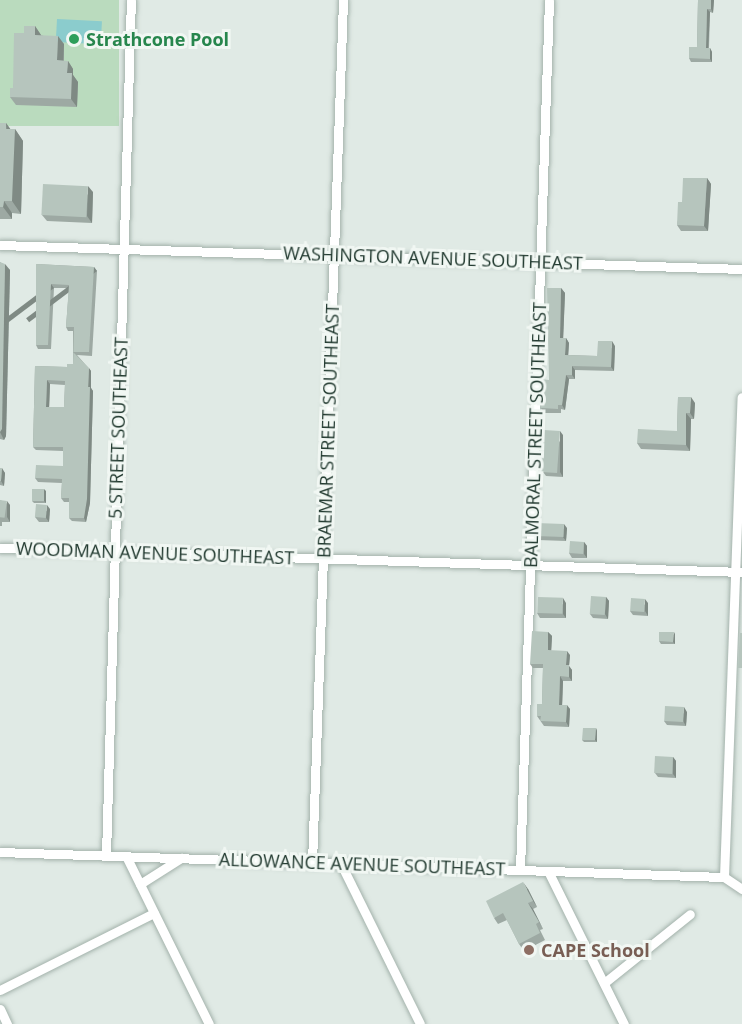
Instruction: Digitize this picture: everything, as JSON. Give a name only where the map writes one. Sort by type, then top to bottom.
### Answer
[{"type":"street","name":"5 STREET SOUTHEAST","points":[[106,855],[131,0]]},
{"type":"street","name":"BRAEMAR STREET SOUTHEAST","points":[[312,863],[343,0]]},
{"type":"street","name":"BALMORAL STREET SOUTHEAST","points":[[520,870],[549,0]]},
{"type":"street","name":"WASHINGTON AVENUE SOUTHEAST","points":[[0,245],[742,269]]},
{"type":"street","points":[[742,397],[739,572],[724,877],[742,889]]},
{"type":"street","name":"WOODMAN AVENUE SOUTHEAST","points":[[0,548],[739,572]]},
{"type":"street","name":"ALLOWANCE AVENUE SOUTHEAST","points":[[0,852],[724,877]]},
{"type":"street","points":[[126,856],[209,1024]]},
{"type":"street","points":[[140,884],[181,858]]},
{"type":"street","points":[[341,864],[420,1024]]},
{"type":"street","points":[[548,871],[623,1022],[611,1024]]},
{"type":"street","points":[[0,990],[154,913]]},
{"type":"street","points":[[604,983],[690,914]]},
{"type":"street","points":[[0,1009],[7,1024]]},
{"type":"green space","points":[[0,0],[119,0],[119,126],[0,126]]},
{"type":"water","points":[[57,19],[102,21],[101,44],[56,42]]},
{"type":"building","points":[[698,0],[711,0],[711,9],[707,9],[706,48],[710,48],[710,59],[689,58],[689,47],[697,47]]},
{"type":"building","points":[[24,26],[35,26],[35,35],[58,36],[57,60],[68,61],[67,73],[72,73],[71,99],[10,97],[10,88],[13,88],[14,33],[24,33]]},
{"type":"building","points":[[0,123],[6,123],[6,129],[15,129],[12,201],[4,201],[3,207],[0,207]]},
{"type":"building","points":[[683,178],[707,178],[704,226],[677,225],[678,202],[682,202]]},
{"type":"building","points":[[43,184],[88,186],[86,217],[41,215]]},
{"type":"building","points":[[0,262],[5,264],[2,429],[0,432]]},
{"type":"building","points":[[36,264],[94,267],[89,352],[73,352],[74,327],[66,327],[69,285],[51,284],[48,345],[36,345]]},
{"type":"building","points":[[547,288],[561,288],[560,338],[566,338],[565,355],[597,356],[598,341],[612,341],[611,367],[572,366],[572,375],[566,375],[562,405],[558,405],[558,409],[541,408],[540,379],[549,380]]},
{"type":"building","points":[[73,352],[89,368],[87,499],[84,518],[69,518],[69,498],[61,498],[62,479],[35,478],[36,465],[63,466],[63,447],[33,447],[35,366],[67,367],[67,364],[73,364]],"holes":[[[47,380],[65,381],[64,407],[46,407]]]},
{"type":"building","points":[[678,397],[691,397],[690,413],[686,413],[686,445],[637,443],[638,429],[677,431]]},
{"type":"building","points":[[544,430],[560,431],[557,473],[541,472]]},
{"type":"building","points":[[32,489],[44,489],[44,501],[32,501]]},
{"type":"building","points":[[0,500],[7,501],[5,518],[0,517]]},
{"type":"building","points":[[36,504],[47,505],[46,518],[35,517]]},
{"type":"building","points":[[536,523],[564,524],[564,537],[536,536]]},
{"type":"building","points":[[570,541],[584,542],[583,554],[569,553]]},
{"type":"building","points":[[591,596],[606,597],[605,615],[590,614]]},
{"type":"building","points":[[538,597],[563,598],[562,614],[537,613]]},
{"type":"building","points":[[631,598],[645,599],[644,612],[630,611]]},
{"type":"building","points":[[532,631],[548,632],[548,650],[567,651],[566,665],[569,665],[569,677],[560,676],[559,705],[567,705],[566,722],[540,721],[541,716],[537,716],[537,704],[542,704],[543,664],[530,664]]},
{"type":"building","points":[[659,632],[674,632],[673,642],[659,641]]},
{"type":"building","points":[[740,633],[742,633],[742,668],[738,668]]},
{"type":"building","points":[[665,706],[684,707],[683,722],[664,721]]},
{"type":"building","points":[[583,728],[596,728],[595,740],[582,740]]},
{"type":"building","points":[[655,756],[673,757],[672,774],[654,773]]},
{"type":"building","points":[[523,882],[533,901],[528,903],[539,922],[536,924],[540,933],[519,944],[503,913],[494,918],[486,901]]},
{"type":"place","name":"Strathcone Pool","points":[[74,39]]},
{"type":"place","name":"CAPE School","points":[[529,950]]}]
